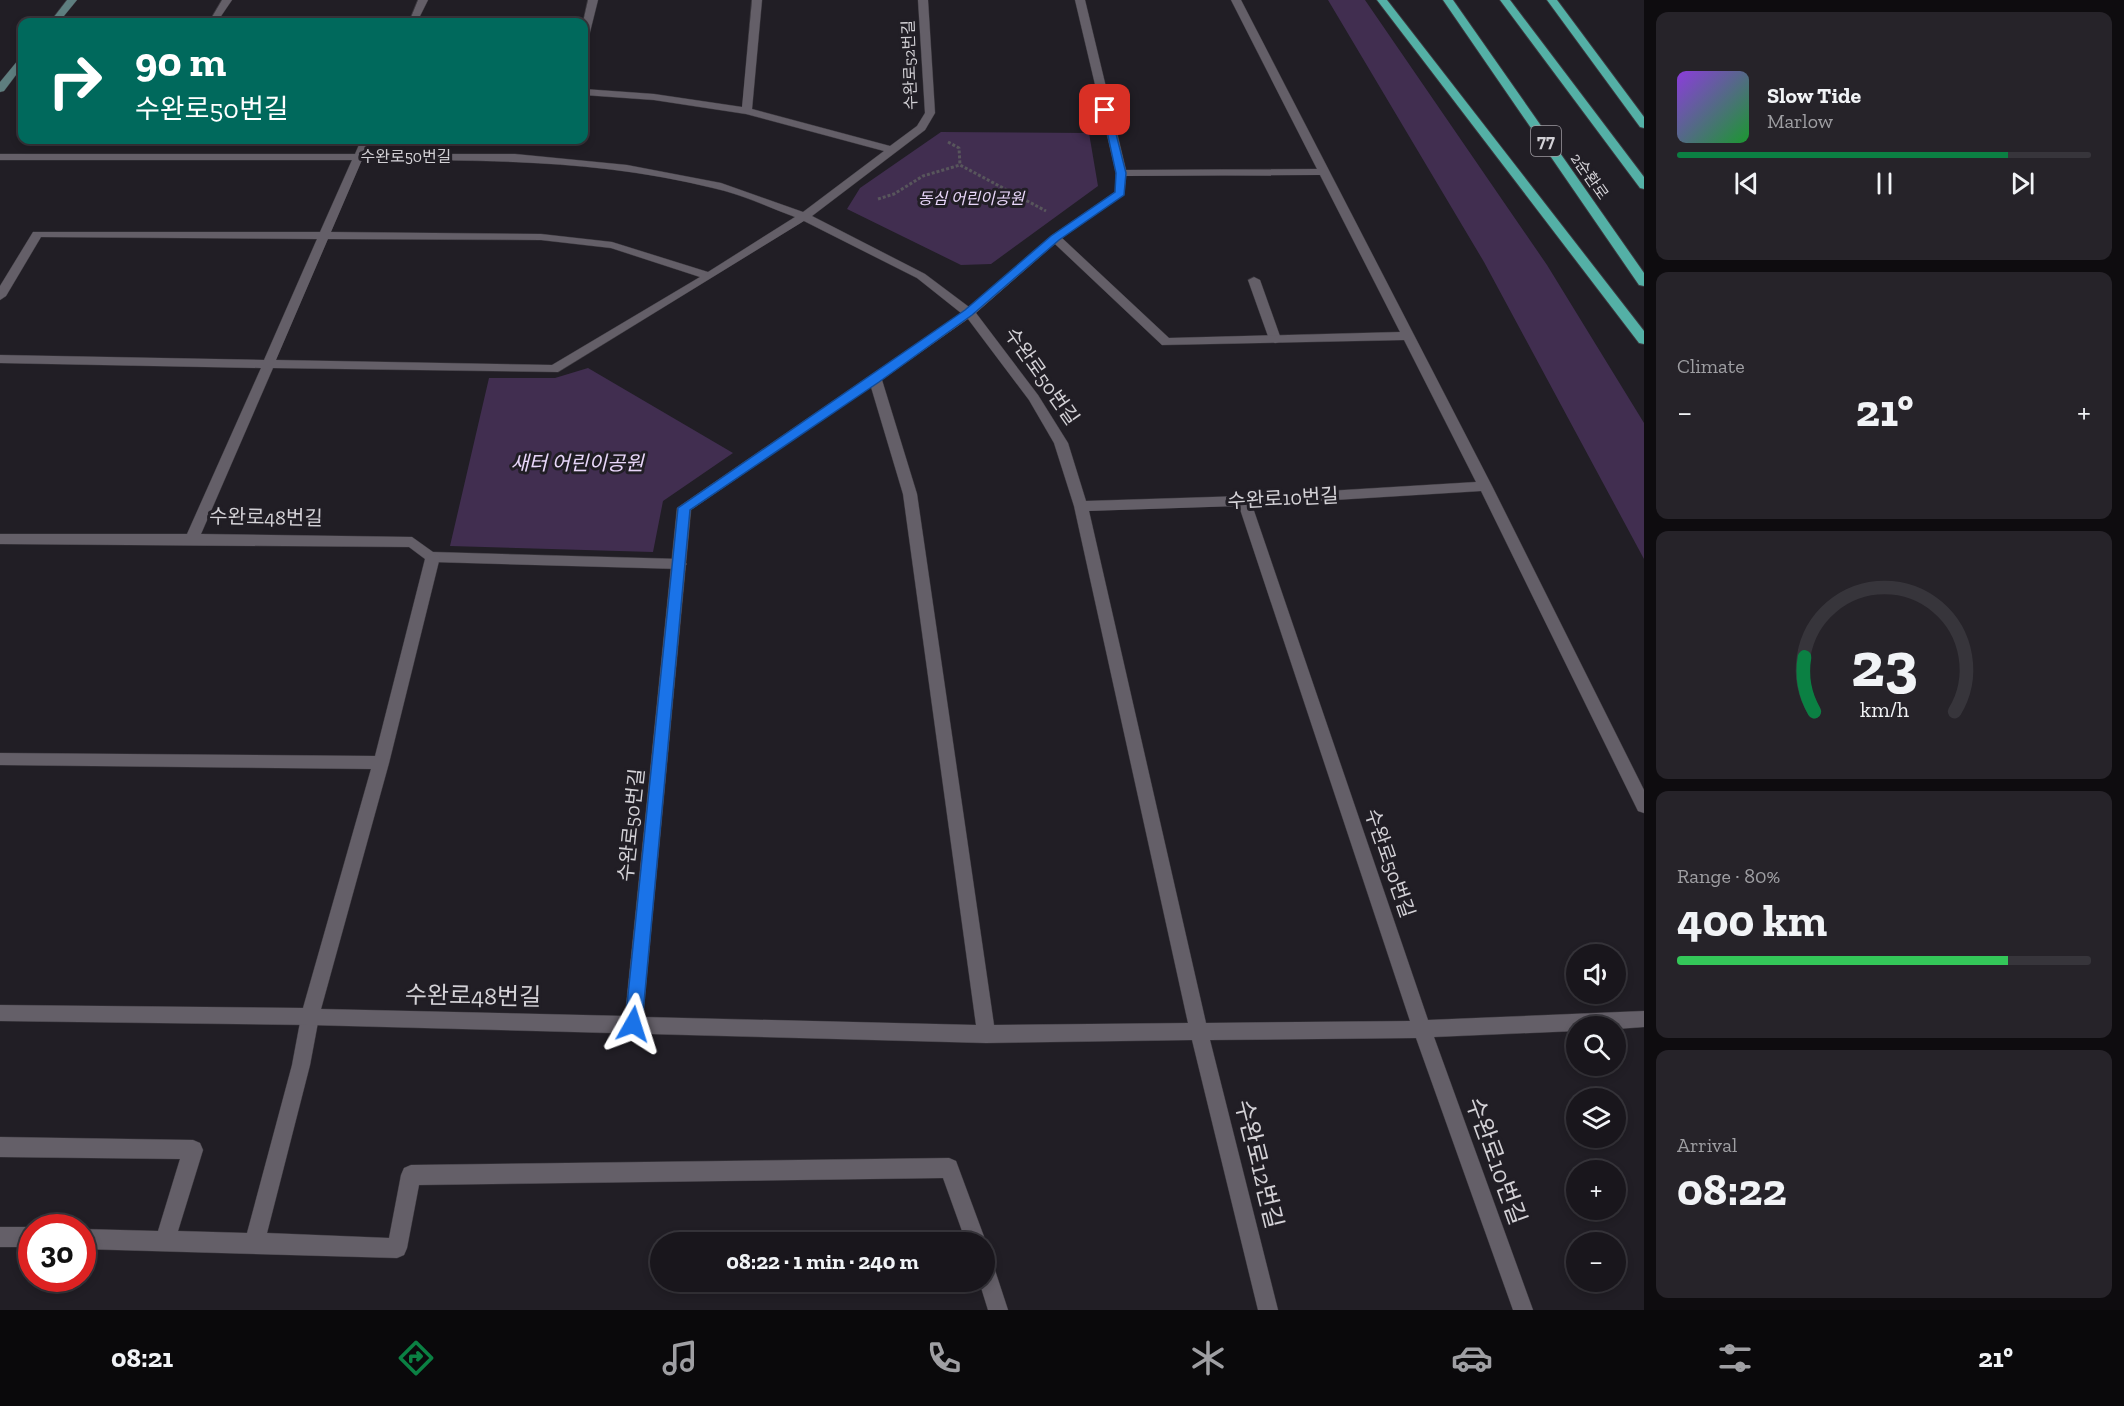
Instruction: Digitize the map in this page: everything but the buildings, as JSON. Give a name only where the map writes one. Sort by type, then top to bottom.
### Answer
[{"type":"highway","points":[[1382,0],[1644,340]]},
{"type":"highway","name":"2순환로","points":[[1448,0],[1644,282]]},
{"type":"highway","name":"2순환로","points":[[1505,0],[1644,185]]},
{"type":"highway","points":[[1552,0],[1644,125]]},
{"type":"main road","points":[[57,18],[72,0]]},
{"type":"main road","points":[[0,89],[18,66]]},
{"type":"street","points":[[216,18],[227,0]]},
{"type":"street","points":[[415,18],[423,0]]},
{"type":"street","points":[[588,18],[592,0]]},
{"type":"street","points":[[747,111],[757,0]]},
{"type":"street","name":"수완로52번길","points":[[804,216],[921,128],[930,113],[923,0]]},
{"type":"street","points":[[969,313],[1055,238],[1120,193],[1121,173],[1080,0]]},
{"type":"street","points":[[1236,0],[1485,486],[1644,807]]},
{"type":"street","points":[[588,92],[654,97],[747,111],[892,150]]},
{"type":"street","points":[[360,156],[364,144]]},
{"type":"street","name":"수완로48번길","points":[[360,156],[192,539],[412,542],[433,557]]},
{"type":"street","name":"수완로50번길","points":[[0,157],[515,157],[627,168],[717,185],[804,216],[921,276],[969,313],[1034,398],[1061,443],[1080,506],[1199,1031]]},
{"type":"street","points":[[1121,173],[1324,172]]},
{"type":"street","points":[[0,359],[554,369],[804,216]]},
{"type":"street","points":[[0,296],[37,234],[541,237],[612,244],[709,276]]},
{"type":"street","points":[[1055,238],[1166,342],[1408,336]]},
{"type":"street","points":[[1254,280],[1275,339]]},
{"type":"street","name":"수완로50번길","points":[[633,1024],[684,508],[875,380],[969,313]]},
{"type":"street","points":[[875,380],[910,494],[986,1034]]},
{"type":"street","name":"수완로10번길","points":[[1080,506],[1244,501],[1485,486]]},
{"type":"street","name":"수완로50번길","points":[[1244,501],[1422,1029]]},
{"type":"street","points":[[0,539],[192,539]]},
{"type":"street","points":[[254,1243],[301,1065],[310,1017],[381,763],[433,557],[680,564]]},
{"type":"street","points":[[0,759],[381,763]]},
{"type":"street","name":"수완로48번길","points":[[0,1013],[633,1024]]},
{"type":"street","points":[[633,1024],[986,1034],[1422,1029],[1644,1019]]},
{"type":"street","name":"수완로10번길","points":[[1422,1029],[1523,1310]]},
{"type":"street","name":"수완로12번길","points":[[1199,1031],[1268,1310]]},
{"type":"street","points":[[0,1147],[193,1150],[165,1241]]},
{"type":"street","points":[[96,1239],[397,1248],[411,1175],[949,1168],[972,1232]]},
{"type":"street","points":[[0,1237],[18,1238]]},
{"type":"street","points":[[992,1292],[998,1310]]},
{"type":"path","points":[[921,128],[959,148],[960,165],[1073,225]]},
{"type":"green space","points":[[1328,0],[1365,0],[1547,265],[1644,423],[1644,559],[1484,262]]},
{"type":"green space","name":"동심 어린이공원","points":[[941,132],[1089,133],[1098,186],[991,264],[961,265],[847,209],[860,188]]},
{"type":"green space","name":"새터 어린이공원","points":[[588,368],[733,453],[663,501],[653,552],[450,546],[489,378],[555,378]]},
{"type":"route","points":[[633,1024],[684,508],[875,380],[969,313],[1055,238],[1120,193],[1121,173],[1105,110]]}]
